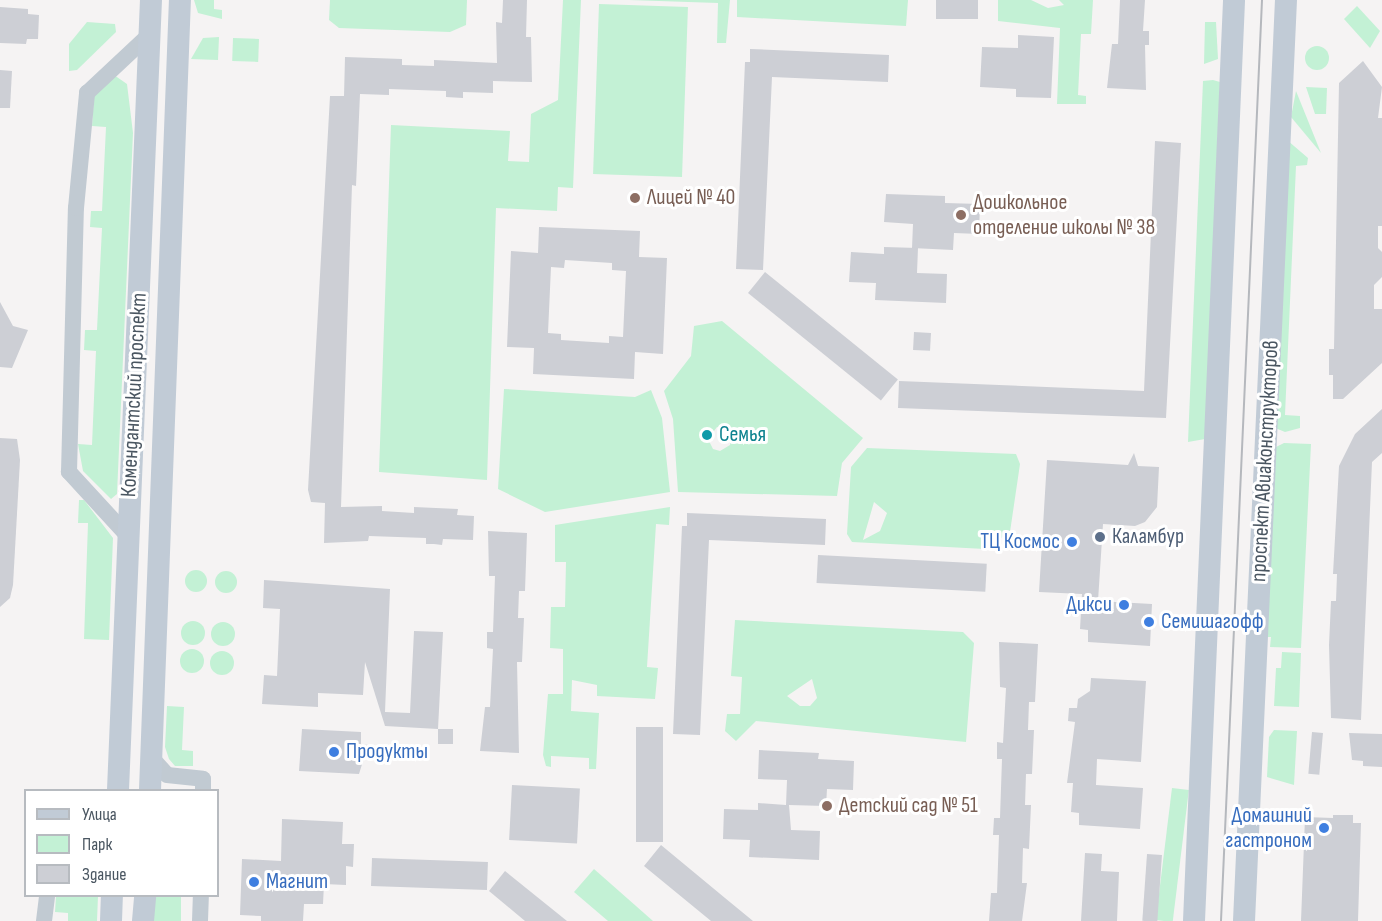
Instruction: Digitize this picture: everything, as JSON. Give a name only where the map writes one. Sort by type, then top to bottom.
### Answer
[{"type":"street","name":"Комендантский проспект","points":[[118,789],[151,0]]},
{"type":"street","name":"Комендантский проспект","points":[[150,789],[180,0]]},
{"type":"street","points":[[1194,921],[1234,0]]},
{"type":"street","name":"проспект Авиаконструкторов","points":[[1244,921],[1286,0]]},
{"type":"street","points":[[127,535],[69,472],[76,208],[87,93],[150,34]]},
{"type":"street","points":[[151,757],[167,775],[203,779],[203,789]]},
{"type":"street","points":[[44,921],[47,897]]},
{"type":"street","points":[[111,921],[112,897]]},
{"type":"street","points":[[143,921],[145,897]]},
{"type":"street","points":[[200,921],[201,897]]},
{"type":"green space","points":[[194,0],[214,0],[214,9],[222,10],[222,19],[198,13]]},
{"type":"green space","points":[[330,0],[467,0],[466,25],[450,32],[339,28],[329,20]]},
{"type":"green space","points":[[563,0],[581,0],[573,188],[558,187],[557,211],[496,208],[487,480],[379,472],[391,125],[510,131],[508,161],[529,162],[531,114],[558,100]]},
{"type":"green space","points":[[629,0],[730,0],[726,43],[717,43],[718,3]]},
{"type":"green space","points":[[737,0],[908,0],[906,26],[737,17]]},
{"type":"green space","points":[[998,0],[1031,0],[1048,8],[1064,5],[1059,0],[1093,0],[1091,34],[1081,34],[1078,95],[1086,96],[1086,104],[1057,104],[1060,28],[998,21]]},
{"type":"green space","points":[[599,4],[688,7],[682,177],[593,174]]},
{"type":"green space","points":[[1357,6],[1380,31],[1370,48],[1344,19]]},
{"type":"green space","points":[[87,22],[115,24],[116,32],[77,70],[69,71],[69,44]]},
{"type":"green space","points":[[1205,22],[1216,22],[1218,59],[1204,64]]},
{"type":"green space","points":[[219,37],[218,60],[191,59],[203,38]]},
{"type":"green space","points":[[233,38],[259,39],[258,62],[232,61]]},
{"type":"green space","points":[[1317,46],[1326,49],[1329,58],[1326,67],[1317,70],[1308,67],[1305,58],[1308,49]]},
{"type":"green space","points":[[114,75],[127,84],[133,133],[117,494],[111,499],[83,471],[78,444],[92,445],[96,351],[84,350],[85,330],[97,330],[102,228],[90,227],[91,211],[102,211],[106,127],[92,126],[94,96]]},
{"type":"green space","points":[[1203,81],[1220,82],[1205,439],[1188,442]]},
{"type":"green space","points":[[1306,87],[1327,88],[1326,114],[1315,114]]},
{"type":"green space","points":[[1296,91],[1321,153],[1291,117]]},
{"type":"green space","points":[[1287,140],[1308,158],[1307,165],[1296,166],[1285,415],[1300,416],[1300,428],[1285,432],[1273,427]]},
{"type":"green space","points":[[722,321],[863,438],[842,463],[837,496],[678,492],[673,419],[664,391],[691,356],[694,326]],"holes":[[[717,427],[728,430],[731,437],[730,445],[720,451],[713,449],[708,439]]]},
{"type":"green space","points":[[504,389],[635,397],[651,390],[662,418],[670,492],[545,512],[498,489]]},
{"type":"green space","points":[[1284,443],[1311,444],[1301,648],[1270,647],[1271,637],[1264,637],[1272,449]]},
{"type":"green space","points":[[867,448],[1016,454],[1020,464],[1010,532],[985,549],[852,542],[847,534],[851,467]],"holes":[[[874,502],[887,513],[880,531],[863,540]]]},
{"type":"green space","points":[[79,500],[84,500],[113,538],[109,640],[84,639],[88,523],[78,523]]},
{"type":"green space","points":[[670,507],[669,525],[656,524],[647,667],[658,668],[655,699],[597,696],[597,685],[572,680],[571,711],[599,713],[596,769],[589,769],[589,758],[551,756],[551,767],[546,766],[543,755],[548,694],[563,694],[563,649],[550,648],[551,607],[565,607],[566,562],[555,562],[555,525]]},
{"type":"green space","points":[[196,570],[204,573],[207,581],[204,589],[196,592],[188,589],[185,581],[188,573]]},
{"type":"green space","points":[[226,571],[234,574],[237,582],[234,590],[226,593],[218,590],[215,582],[218,574]]},
{"type":"green space","points":[[735,620],[963,632],[974,643],[966,742],[756,721],[736,741],[725,731],[727,714],[740,714],[742,677],[731,676]],"holes":[[[812,679],[817,698],[810,706],[800,706],[787,696]]]},
{"type":"green space","points":[[193,621],[198,622],[204,628],[204,638],[198,644],[193,645],[188,644],[182,638],[181,633],[182,628],[188,622]]},
{"type":"green space","points":[[223,622],[228,623],[234,629],[234,639],[228,645],[223,646],[218,645],[212,639],[211,634],[212,629],[218,623]]},
{"type":"green space","points":[[192,649],[200,653],[204,661],[200,669],[192,673],[184,669],[180,661],[184,653]]},
{"type":"green space","points":[[222,651],[230,655],[234,663],[230,671],[222,675],[214,671],[210,663],[214,655]]},
{"type":"green space","points":[[1282,652],[1301,653],[1299,707],[1274,706],[1276,668],[1281,668]]},
{"type":"green space","points":[[167,706],[184,707],[182,750],[193,751],[193,766],[175,766],[169,759],[165,747]]},
{"type":"green space","points":[[1274,730],[1297,731],[1294,785],[1267,777],[1269,737]]},
{"type":"green space","points":[[1172,788],[1189,790],[1173,921],[1156,920]]},
{"type":"green space","points":[[594,869],[653,921],[608,921],[574,892]]},
{"type":"green space","points":[[56,897],[98,897],[97,921],[68,921],[68,913],[55,912]]},
{"type":"green space","points":[[151,897],[181,897],[181,921],[151,921]]},
{"type":"building","points":[[503,0],[527,0],[526,37],[531,37],[532,82],[493,81],[493,93],[463,92],[463,98],[446,97],[446,91],[389,89],[389,95],[360,94],[356,186],[352,185],[341,507],[382,506],[382,511],[414,513],[414,507],[458,509],[457,515],[474,516],[473,540],[443,539],[442,545],[426,544],[426,538],[369,536],[368,541],[324,543],[325,503],[311,502],[308,490],[330,96],[344,96],[345,57],[402,59],[402,65],[434,66],[434,60],[497,63],[496,22],[502,23]]},
{"type":"building","points":[[936,0],[978,0],[978,19],[936,19]]},
{"type":"building","points":[[1120,0],[1145,0],[1143,31],[1149,31],[1149,45],[1145,45],[1146,90],[1107,88],[1112,44],[1118,44]]},
{"type":"building","points":[[0,7],[28,9],[28,14],[39,15],[38,39],[27,39],[26,44],[0,43]]},
{"type":"building","points":[[1018,35],[1054,37],[1051,98],[1016,97],[1016,89],[980,87],[982,47],[1018,48]]},
{"type":"building","points":[[750,49],[889,55],[888,82],[772,77],[763,270],[736,269],[745,62],[750,62]]},
{"type":"building","points":[[1363,61],[1382,87],[1378,118],[1382,118],[1382,226],[1378,226],[1378,248],[1382,252],[1382,277],[1374,285],[1374,309],[1382,309],[1382,363],[1343,399],[1333,399],[1333,375],[1329,375],[1329,349],[1334,349],[1339,83]]},
{"type":"building","points":[[0,70],[12,71],[10,108],[0,108]]},
{"type":"building","points":[[1155,141],[1181,143],[1166,418],[898,408],[899,381],[1144,391]]},
{"type":"building","points":[[886,194],[945,196],[945,203],[980,204],[979,234],[954,233],[953,250],[912,248],[913,224],[884,222]]},
{"type":"building","points":[[539,227],[640,231],[639,257],[667,258],[663,354],[635,352],[634,379],[533,374],[534,348],[507,347],[511,251],[538,253]],"holes":[[[565,260],[612,263],[612,270],[626,271],[623,337],[609,336],[609,343],[561,340],[561,334],[548,333],[551,267],[564,268]]]},
{"type":"building","points":[[884,247],[918,248],[917,273],[947,274],[946,303],[875,300],[876,283],[849,282],[851,252],[884,254]]},
{"type":"building","points":[[765,272],[898,380],[881,401],[748,293]]},
{"type":"building","points":[[0,302],[13,326],[28,330],[12,368],[0,367]]},
{"type":"building","points":[[914,332],[931,333],[930,351],[913,350]]},
{"type":"building","points":[[1382,409],[1382,453],[1372,462],[1361,720],[1331,718],[1329,645],[1331,601],[1336,601],[1337,574],[1333,574],[1339,466],[1355,434]]},
{"type":"building","points":[[0,438],[17,439],[20,460],[13,585],[10,598],[0,607]]},
{"type":"building","name":"ТЦ Космос","points":[[1134,453],[1138,466],[1159,467],[1157,507],[1145,522],[1135,526],[1103,524],[1098,601],[1152,604],[1150,646],[1088,642],[1088,630],[1080,629],[1082,594],[1039,592],[1047,460],[1128,465]]},
{"type":"building","points":[[687,513],[826,519],[825,545],[709,540],[700,735],[673,734],[682,526],[687,526]]},
{"type":"building","points":[[488,531],[527,533],[525,591],[519,591],[518,618],[524,618],[522,662],[517,662],[519,753],[480,751],[485,707],[490,707],[493,649],[487,648],[487,632],[493,632],[495,576],[489,576]]},
{"type":"building","points":[[818,555],[987,564],[985,592],[817,583]]},
{"type":"building","points":[[264,580],[390,589],[385,712],[410,713],[414,631],[443,632],[438,729],[385,726],[365,662],[363,695],[318,693],[318,707],[262,704],[264,675],[277,676],[280,609],[263,608]]},
{"type":"building","points":[[999,642],[1038,644],[1035,702],[1029,702],[1028,730],[1034,730],[1032,774],[1026,774],[1025,805],[1031,805],[1029,849],[1023,848],[1022,883],[1027,883],[1022,921],[989,921],[991,893],[997,893],[999,835],[993,835],[994,818],[1000,818],[1002,759],[997,759],[997,742],[1003,743],[1006,688],[1000,687]]},
{"type":"building","points":[[1091,678],[1146,681],[1141,762],[1097,759],[1096,785],[1143,788],[1140,829],[1079,825],[1079,813],[1071,812],[1073,783],[1067,783],[1075,722],[1068,721],[1069,708],[1077,708],[1078,699],[1090,691]]},
{"type":"building","points":[[636,727],[663,727],[663,842],[636,842]]},
{"type":"building","name":"Продукты","points":[[302,729],[361,732],[361,744],[368,745],[359,774],[299,771]]},
{"type":"building","points":[[438,729],[453,729],[453,744],[438,744]]},
{"type":"building","points":[[1312,732],[1323,733],[1319,775],[1308,774]]},
{"type":"building","points":[[1349,733],[1382,734],[1382,767],[1363,766],[1363,761],[1352,760]]},
{"type":"building","points":[[759,750],[819,753],[818,759],[854,761],[853,790],[827,789],[826,806],[789,805],[791,830],[820,831],[819,860],[749,857],[750,840],[723,839],[724,809],[758,810],[758,803],[786,805],[787,780],[758,779]]},
{"type":"building","points":[[512,785],[580,789],[577,843],[509,840]]},
{"type":"building","points":[[1333,815],[1353,815],[1353,823],[1361,823],[1358,921],[1301,921],[1305,817],[1333,818]]},
{"type":"building","points":[[282,819],[343,822],[342,844],[354,844],[353,867],[346,866],[346,885],[324,884],[323,904],[304,904],[303,921],[261,921],[261,916],[240,915],[242,859],[281,861]]},
{"type":"building","points":[[661,845],[753,921],[711,921],[644,866]]},
{"type":"building","points":[[1085,853],[1102,854],[1101,871],[1119,872],[1117,921],[1081,921]]},
{"type":"building","points":[[1147,854],[1162,855],[1157,921],[1142,921]]},
{"type":"building","points":[[372,858],[488,862],[487,890],[371,886]]},
{"type":"building","points":[[505,871],[567,921],[525,921],[489,891]]},
{"type":"tram line","points":[[1221,921],[1262,0]]},
{"type":"place","name":"Лицей № 40","points":[[635,198]]},
{"type":"place","name":"Дошкольное отделение школы № 38","points":[[961,215]]},
{"type":"place","name":"Семья","points":[[707,435]]},
{"type":"place","name":"Каламбур","points":[[1100,537]]},
{"type":"place","name":"ТЦ Космос","points":[[1072,542]]},
{"type":"place","name":"Дикси","points":[[1124,605]]},
{"type":"place","name":"Семишагофф","points":[[1149,622]]},
{"type":"place","name":"Продукты","points":[[334,752]]},
{"type":"place","name":"Детский сад № 51","points":[[827,806]]},
{"type":"place","name":"Домашний гастроном","points":[[1324,828]]},
{"type":"place","name":"Магнит","points":[[254,882]]}]
